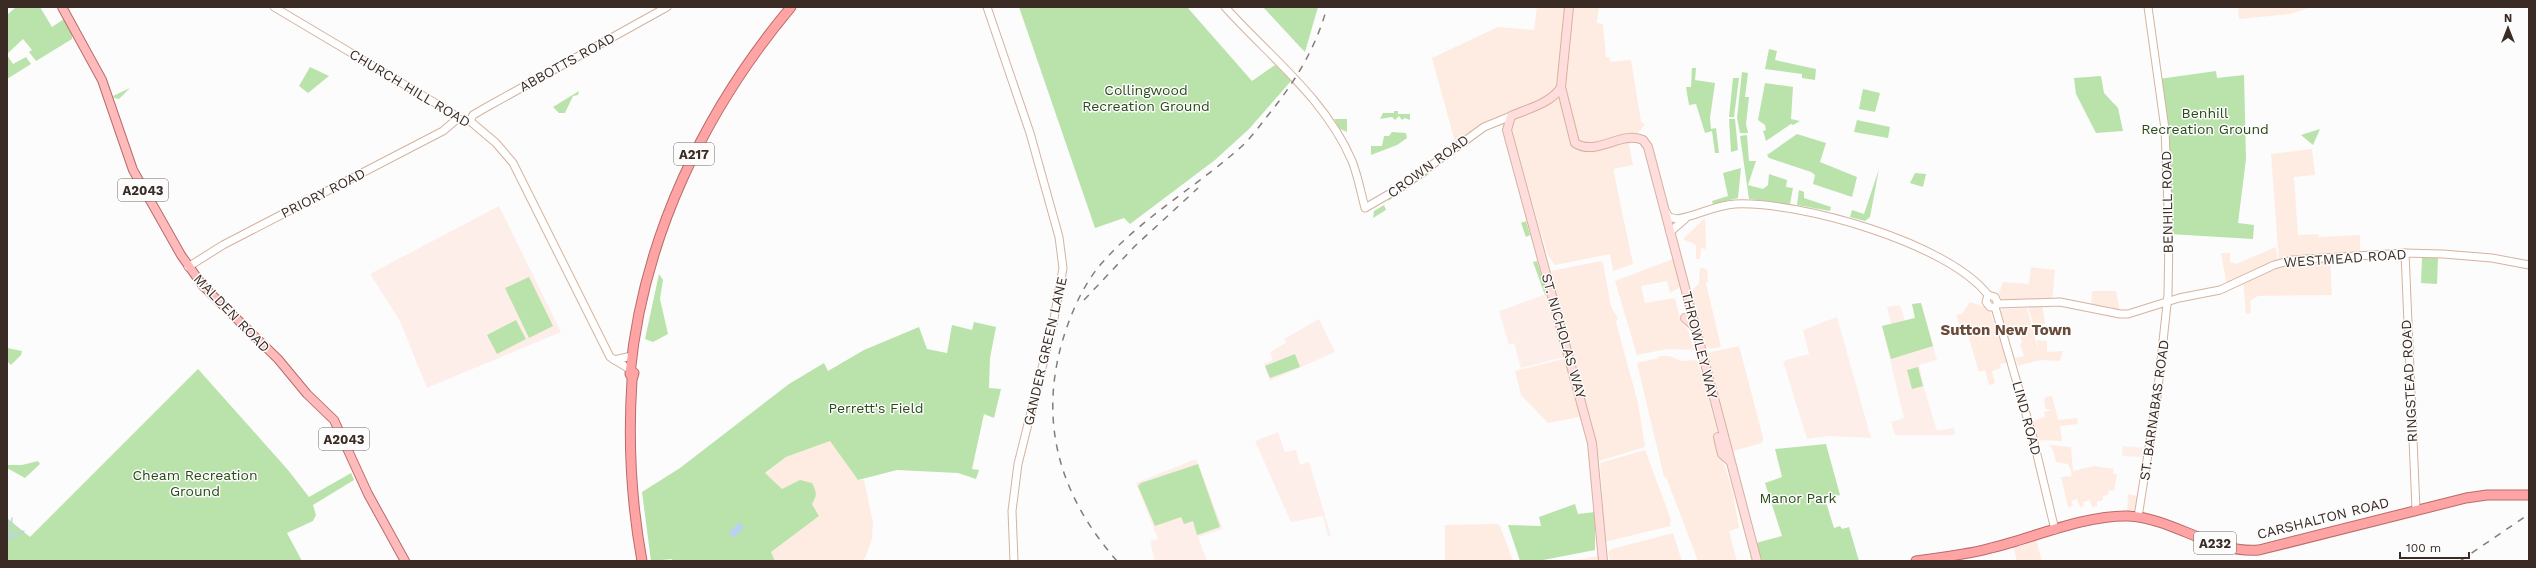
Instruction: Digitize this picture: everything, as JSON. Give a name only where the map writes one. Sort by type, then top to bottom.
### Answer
[{"type":"highway","name":"A217","points":[[642,561],[633,500],[630,439],[632,356],[650,273],[664,227],[698,145],[731,88],[791,7]]},
{"type":"highway","name":"A217","points":[[632,373],[639,322]]},
{"type":"highway","name":"CARSHALTON ROAD","points":[[1916,561],[1990,549],[2054,530],[2116,517],[2138,517],[2181,529],[2231,549],[2249,551],[2307,539],[2416,509],[2482,496],[2529,495]]},
{"type":"main road","name":"MALDEN ROAD","points":[[62,7],[104,86],[126,154],[188,267],[203,286],[278,359],[307,394],[334,420],[368,494],[405,561]]},
{"type":"main road","points":[[1565,107],[1561,87],[1569,7]]},
{"type":"main road","name":"CROWN ROAD","points":[[1511,116],[1557,94],[1561,87]]},
{"type":"main road","points":[[1550,98],[1562,101],[1565,107]]},
{"type":"main road","name":"THROWLEY WAY","points":[[1565,107],[1575,144],[1587,148],[1633,138],[1643,140],[1648,147],[1757,561]]},
{"type":"main road","points":[[1507,130],[1511,116]]},
{"type":"main road","name":"ST. NICHOLAS WAY","points":[[1507,130],[1590,435],[1596,470],[1603,561]]},
{"type":"main road","points":[[1685,318],[1695,327]]},
{"type":"street","name":"CHURCH HILL ROAD","points":[[274,7],[452,113],[457,119],[470,121],[504,151],[520,175],[614,360]]},
{"type":"street","name":"ABBOTTS ROAD","points":[[470,121],[473,115],[485,108],[667,7]]},
{"type":"street","name":"GANDER GREEN LANE","points":[[987,7],[1030,133],[1059,237],[1063,263],[1060,294],[1018,464],[1012,511],[1014,561]]},
{"type":"street","name":"CROWN ROAD","points":[[1225,7],[1306,89],[1323,111],[1351,160],[1365,208],[1403,186],[1490,124],[1511,116]]},
{"type":"street","name":"BENHILL ROAD","points":[[2148,7],[2164,128],[2169,234],[2167,302]]},
{"type":"street","name":"PRIORY ROAD","points":[[188,267],[223,245],[441,132],[457,119]]},
{"type":"street","points":[[1490,124],[1500,122],[1507,130]]},
{"type":"street","points":[[1665,210],[1670,218],[1686,218],[1715,208],[1736,204],[1779,208],[1830,217],[1872,230],[1929,254],[1966,275],[1988,295],[1995,296],[1997,306]]},
{"type":"street","points":[[1670,232],[1686,218]]},
{"type":"street","name":"WESTMEAD ROAD","points":[[1997,306],[2060,302],[2124,314],[2167,302],[2224,289],[2270,266],[2289,260],[2405,253],[2471,255],[2529,265]]},
{"type":"street","name":"RINGSTEAD ROAD","points":[[2405,253],[2416,509]]},
{"type":"street","name":"ST. BARNABAS ROAD","points":[[2138,517],[2157,397],[2167,302]]},
{"type":"street","name":"LIND ROAD","points":[[1997,306],[2035,442],[2054,530]]},
{"type":"street","points":[[614,360],[632,356]]},
{"type":"street","points":[[614,360],[632,373]]},
{"type":"shaded area","points":[[1537,7],[1599,7],[1597,23],[1603,24],[1606,57],[1609,57],[1610,62],[1631,60],[1641,122],[1645,124],[1629,145],[1633,165],[1614,169],[1633,264],[1613,271],[1610,254],[1555,265],[1548,255],[1511,126],[1511,112],[1486,123],[1455,142],[1432,58],[1498,27],[1534,30]]},
{"type":"shaded area","points":[[2238,7],[2309,8],[2290,14],[2239,19]]},
{"type":"shaded area","points":[[2312,149],[2315,175],[2294,177],[2298,235],[2318,234],[2319,237],[2360,235],[2360,255],[2279,262],[2271,154]]},
{"type":"shaded area","points":[[499,206],[561,332],[427,388],[400,321],[370,274]]},
{"type":"shaded area","points":[[1705,218],[1706,249],[1701,248],[1700,259],[1696,259],[1696,245],[1683,239]]},
{"type":"shaded area","points":[[2276,247],[2278,262],[2330,259],[2332,295],[2258,296],[2250,301],[2251,313],[2246,314],[2243,281],[2227,287],[2221,253],[2230,253],[2230,262],[2236,264]]},
{"type":"shaded area","points":[[1673,259],[1680,283],[1679,288],[1670,293],[1667,281],[1641,286],[1645,303],[1675,298],[1681,322],[1688,330],[1694,350],[1667,349],[1637,355],[1615,281]]},
{"type":"shaded area","points":[[1601,261],[1603,263],[1611,307],[1618,318],[1616,322],[1638,403],[1645,447],[1599,461],[1590,415],[1548,423],[1521,395],[1515,371],[1571,357],[1551,271]]},
{"type":"shaded area","points":[[2031,267],[2055,270],[2052,300],[2002,300],[1999,294],[2003,282],[2029,284]]},
{"type":"shaded area","points":[[1700,268],[1707,269],[1708,282],[1706,283],[1721,347],[1709,349],[1705,346],[1692,295],[1693,289],[1699,284]]},
{"type":"shaded area","points":[[2092,291],[2116,291],[2120,313],[2091,308]]},
{"type":"shaded area","points":[[1547,294],[1564,357],[1521,368],[1514,343],[1509,345],[1499,311]]},
{"type":"shaded area","points":[[1970,302],[1985,307],[1991,313],[2007,363],[2000,364],[2001,368],[1992,371],[1995,383],[1989,385],[1985,370],[1979,372],[1965,325],[1960,326],[1956,315],[1962,314]]},
{"type":"shaded area","points":[[2042,302],[2045,324],[2033,324],[2027,303]]},
{"type":"shaded area","points":[[1921,303],[1937,360],[1919,365],[1924,388],[1937,431],[1954,428],[1955,435],[1895,435],[1891,422],[1904,418],[1882,326],[1891,324],[1887,307],[1900,305],[1905,321],[1915,317],[1912,304]]},
{"type":"shaded area","points":[[2027,308],[2039,352],[2037,340],[2047,341],[2047,352],[2063,351],[2060,361],[2041,360],[2018,366],[2015,358],[2024,356],[2020,344],[2022,343],[2019,332],[2008,334],[2001,311],[2003,309]]},
{"type":"shaded area","points":[[1837,317],[1871,438],[1828,436],[1807,439],[1783,361],[1809,354],[1803,330]]},
{"type":"shaded area","points":[[1319,319],[1335,352],[1270,381],[1264,364],[1273,360],[1270,352],[1286,343],[1284,339]]},
{"type":"shaded area","points":[[1739,346],[1763,437],[1762,443],[1733,451],[1707,353]]},
{"type":"shaded area","points":[[1659,356],[1669,356],[1682,361],[1695,360],[1698,362],[1717,430],[1716,436],[1732,488],[1739,528],[1729,531],[1737,561],[1698,561],[1666,477],[1664,477],[1637,363],[1659,358]]},
{"type":"shaded area","points":[[2052,396],[2058,420],[2077,418],[2078,424],[2060,426],[2062,441],[2038,440],[2032,421],[2045,417],[2044,412],[2052,410],[2046,409],[2044,403],[2045,397]]},
{"type":"shaded area","points":[[1278,432],[1285,452],[1296,450],[1300,465],[1309,462],[1331,536],[1328,536],[1323,516],[1291,522],[1255,441]]},
{"type":"shaded area","points":[[830,441],[858,480],[864,480],[873,523],[872,538],[866,556],[862,561],[775,561],[771,552],[819,516],[812,504],[816,498],[782,489],[765,474],[786,457]]},
{"type":"shaded area","points":[[2049,445],[2071,447],[2073,471],[2094,466],[2114,469],[2113,474],[2117,474],[2114,491],[2109,490],[2108,495],[2103,496],[2103,500],[2097,502],[2097,506],[2092,507],[2090,500],[2083,502],[2084,506],[2080,507],[2077,499],[2071,501],[2073,506],[2068,507],[2061,477],[2072,476],[2071,471],[2068,464],[2056,462],[2053,450]]},
{"type":"shaded area","points":[[2123,446],[2145,448],[2143,457],[2122,456]]},
{"type":"shaded area","points":[[1645,450],[1671,520],[1670,526],[1605,542],[1600,463]]},
{"type":"shaded area","points":[[1196,459],[1223,529],[1198,537],[1207,561],[1155,561],[1150,541],[1158,539],[1136,483]]},
{"type":"shaded area","points":[[2128,494],[2138,496],[2135,515],[2127,514]]},
{"type":"shaded area","points":[[1497,524],[1500,526],[1513,561],[1445,561],[1445,525]]},
{"type":"shaded area","points":[[1673,533],[1682,561],[1610,561],[1608,552],[1612,549]]},
{"type":"shaded area","points":[[2036,539],[2042,561],[2017,561],[2013,546]]},
{"type":"shaded area","points":[[1598,556],[1598,561],[1569,561]]},
{"type":"green space","points":[[16,7],[40,7],[52,27],[64,19],[72,34],[72,39],[36,61],[29,52],[32,50],[23,39],[7,54],[7,15]]},
{"type":"green space","name":"Collingwood Recreation Ground","points":[[1019,7],[1187,7],[1252,81],[1275,65],[1291,81],[1249,129],[1215,160],[1130,224],[1124,218],[1095,228]]},
{"type":"green space","points":[[1263,7],[1318,7],[1305,52],[1301,48]]},
{"type":"green space","points":[[1769,49],[1777,51],[1775,60],[1816,69],[1815,80],[1802,78],[1802,74],[1765,69]]},
{"type":"green space","points":[[7,55],[13,64],[26,57],[31,64],[7,79]]},
{"type":"green space","points":[[310,67],[329,76],[308,93],[299,86]]},
{"type":"green space","points":[[1692,68],[1696,68],[1695,80],[1715,83],[1710,118],[1711,129],[1716,128],[1719,153],[1715,153],[1712,131],[1705,133],[1696,104],[1689,105],[1686,87],[1691,87]]},
{"type":"green space","name":"Benhill Recreation Ground","points":[[2216,71],[2217,78],[2244,75],[2246,159],[2238,223],[2254,225],[2253,239],[2169,234],[2159,79]]},
{"type":"green space","points":[[1742,72],[1748,73],[1745,97],[1749,97],[1746,124],[1748,133],[1740,133],[1737,118]]},
{"type":"green space","points":[[2101,76],[2104,93],[2118,108],[2123,131],[2096,133],[2076,94],[2074,78]]},
{"type":"green space","points":[[1733,78],[1739,78],[1734,117],[1729,117]]},
{"type":"green space","points":[[1765,83],[1793,87],[1791,119],[1800,121],[1793,125],[1791,124],[1766,141],[1763,131],[1766,130],[1765,125],[1758,120]]},
{"type":"green space","points":[[130,88],[119,99],[114,98],[113,96]]},
{"type":"green space","points":[[1863,89],[1880,93],[1875,112],[1859,109]]},
{"type":"green space","points":[[579,91],[578,95],[573,96],[565,113],[559,113],[553,107]]},
{"type":"green space","points":[[1394,111],[1398,111],[1398,114],[1410,114],[1410,120],[1405,118],[1402,120],[1399,116],[1395,120],[1392,117],[1380,119],[1383,113],[1394,113]]},
{"type":"green space","points":[[1334,119],[1347,119],[1347,132],[1340,129]]},
{"type":"green space","points":[[1729,119],[1735,119],[1738,150],[1731,152]]},
{"type":"green space","points":[[1857,120],[1890,127],[1888,138],[1854,132]]},
{"type":"green space","points":[[2320,129],[2313,145],[2301,135]]},
{"type":"green space","points":[[1392,132],[1406,133],[1407,138],[1397,145],[1371,155],[1371,146],[1382,146],[1384,136],[1389,136]]},
{"type":"green space","points":[[1797,134],[1826,143],[1820,162],[1857,177],[1852,197],[1813,184],[1815,175],[1811,172],[1769,158],[1767,155]]},
{"type":"green space","points":[[1747,135],[1749,161],[1756,161],[1748,185],[1763,189],[1768,185],[1769,174],[1787,180],[1786,187],[1793,188],[1790,204],[1749,199],[1740,136]]},
{"type":"green space","points":[[1741,168],[1738,198],[1713,204],[1712,201],[1728,196],[1723,173]]},
{"type":"green space","points":[[1879,169],[1870,217],[1865,221],[1850,217],[1852,210],[1864,214]]},
{"type":"green space","points":[[1428,172],[1429,174],[1388,201],[1389,199]]},
{"type":"green space","points":[[1915,173],[1926,174],[1923,187],[1910,183]]},
{"type":"green space","points":[[1799,190],[1804,192],[1804,198],[1831,207],[1830,211],[1797,205]]},
{"type":"green space","points":[[1384,205],[1386,210],[1373,218],[1374,211]]},
{"type":"green space","points":[[1526,221],[1530,235],[1526,237],[1521,223]]},
{"type":"green space","points":[[2422,258],[2438,258],[2437,284],[2421,283]]},
{"type":"green space","points":[[1537,261],[1547,294],[1545,295],[1533,262]]},
{"type":"green space","points":[[659,274],[663,280],[660,299],[668,334],[653,342],[645,339]]},
{"type":"green space","points":[[529,277],[553,326],[529,338],[505,288]]},
{"type":"green space","points":[[1921,303],[1933,346],[1891,359],[1882,326],[1915,318],[1912,304]]},
{"type":"green space","points":[[516,320],[526,339],[497,354],[487,335]]},
{"type":"green space","name":"Perrett's Field","points":[[974,322],[996,327],[990,358],[989,388],[1001,389],[994,418],[984,414],[972,469],[979,470],[976,479],[958,473],[897,470],[858,480],[830,441],[786,457],[765,473],[782,489],[800,480],[812,483],[816,493],[812,504],[819,516],[771,552],[775,561],[673,561],[672,559],[651,561],[642,492],[680,468],[789,384],[824,363],[828,371],[864,350],[919,327],[927,349],[947,353],[952,325],[972,330]]},
{"type":"green space","points":[[7,348],[22,351],[21,355],[11,365],[7,361]]},
{"type":"green space","points":[[1295,354],[1300,367],[1270,378],[1265,366]]},
{"type":"green space","points":[[1918,367],[1923,386],[1912,389],[1907,370]]},
{"type":"green space","name":"Cheam Recreation Ground","points":[[198,369],[288,470],[309,497],[351,473],[354,480],[313,505],[316,515],[313,521],[287,533],[302,561],[7,561],[7,518],[30,537]]},
{"type":"green space","name":"Manor Park","points":[[1826,444],[1840,495],[1825,499],[1834,528],[1840,526],[1842,529],[1849,527],[1859,561],[1762,561],[1756,543],[1782,536],[1765,483],[1782,477],[1775,449]]},
{"type":"green space","points":[[38,461],[40,464],[25,478],[7,468],[7,465],[22,465]]},
{"type":"green space","points":[[1198,464],[1220,527],[1197,535],[1193,521],[1184,524],[1181,517],[1155,526],[1138,486],[1141,483]]},
{"type":"green space","points":[[1575,504],[1578,514],[1595,512],[1595,550],[1538,561],[1520,561],[1508,525],[1541,526],[1539,517]]},
{"type":"water","points":[[740,522],[744,528],[733,538],[729,532]]},
{"type":"waterway","points":[[10,538],[12,518]]},
{"type":"waterway","points":[[8,538],[24,531]]},
{"type":"railway","points":[[1117,561],[1097,536],[1081,511],[1068,484],[1059,457],[1054,429],[1053,400],[1056,370],[1063,339],[1070,319],[1078,300],[1089,281],[1101,264],[1117,247],[1151,217],[1224,162],[1248,141],[1294,80],[1317,37],[1327,7]]},
{"type":"railway","points":[[1084,300],[1135,246],[1198,188]]},
{"type":"railway","points":[[2460,561],[2529,514]]},
{"type":"district","name":"Sutton New Town","points":[[2006,330]]}]
